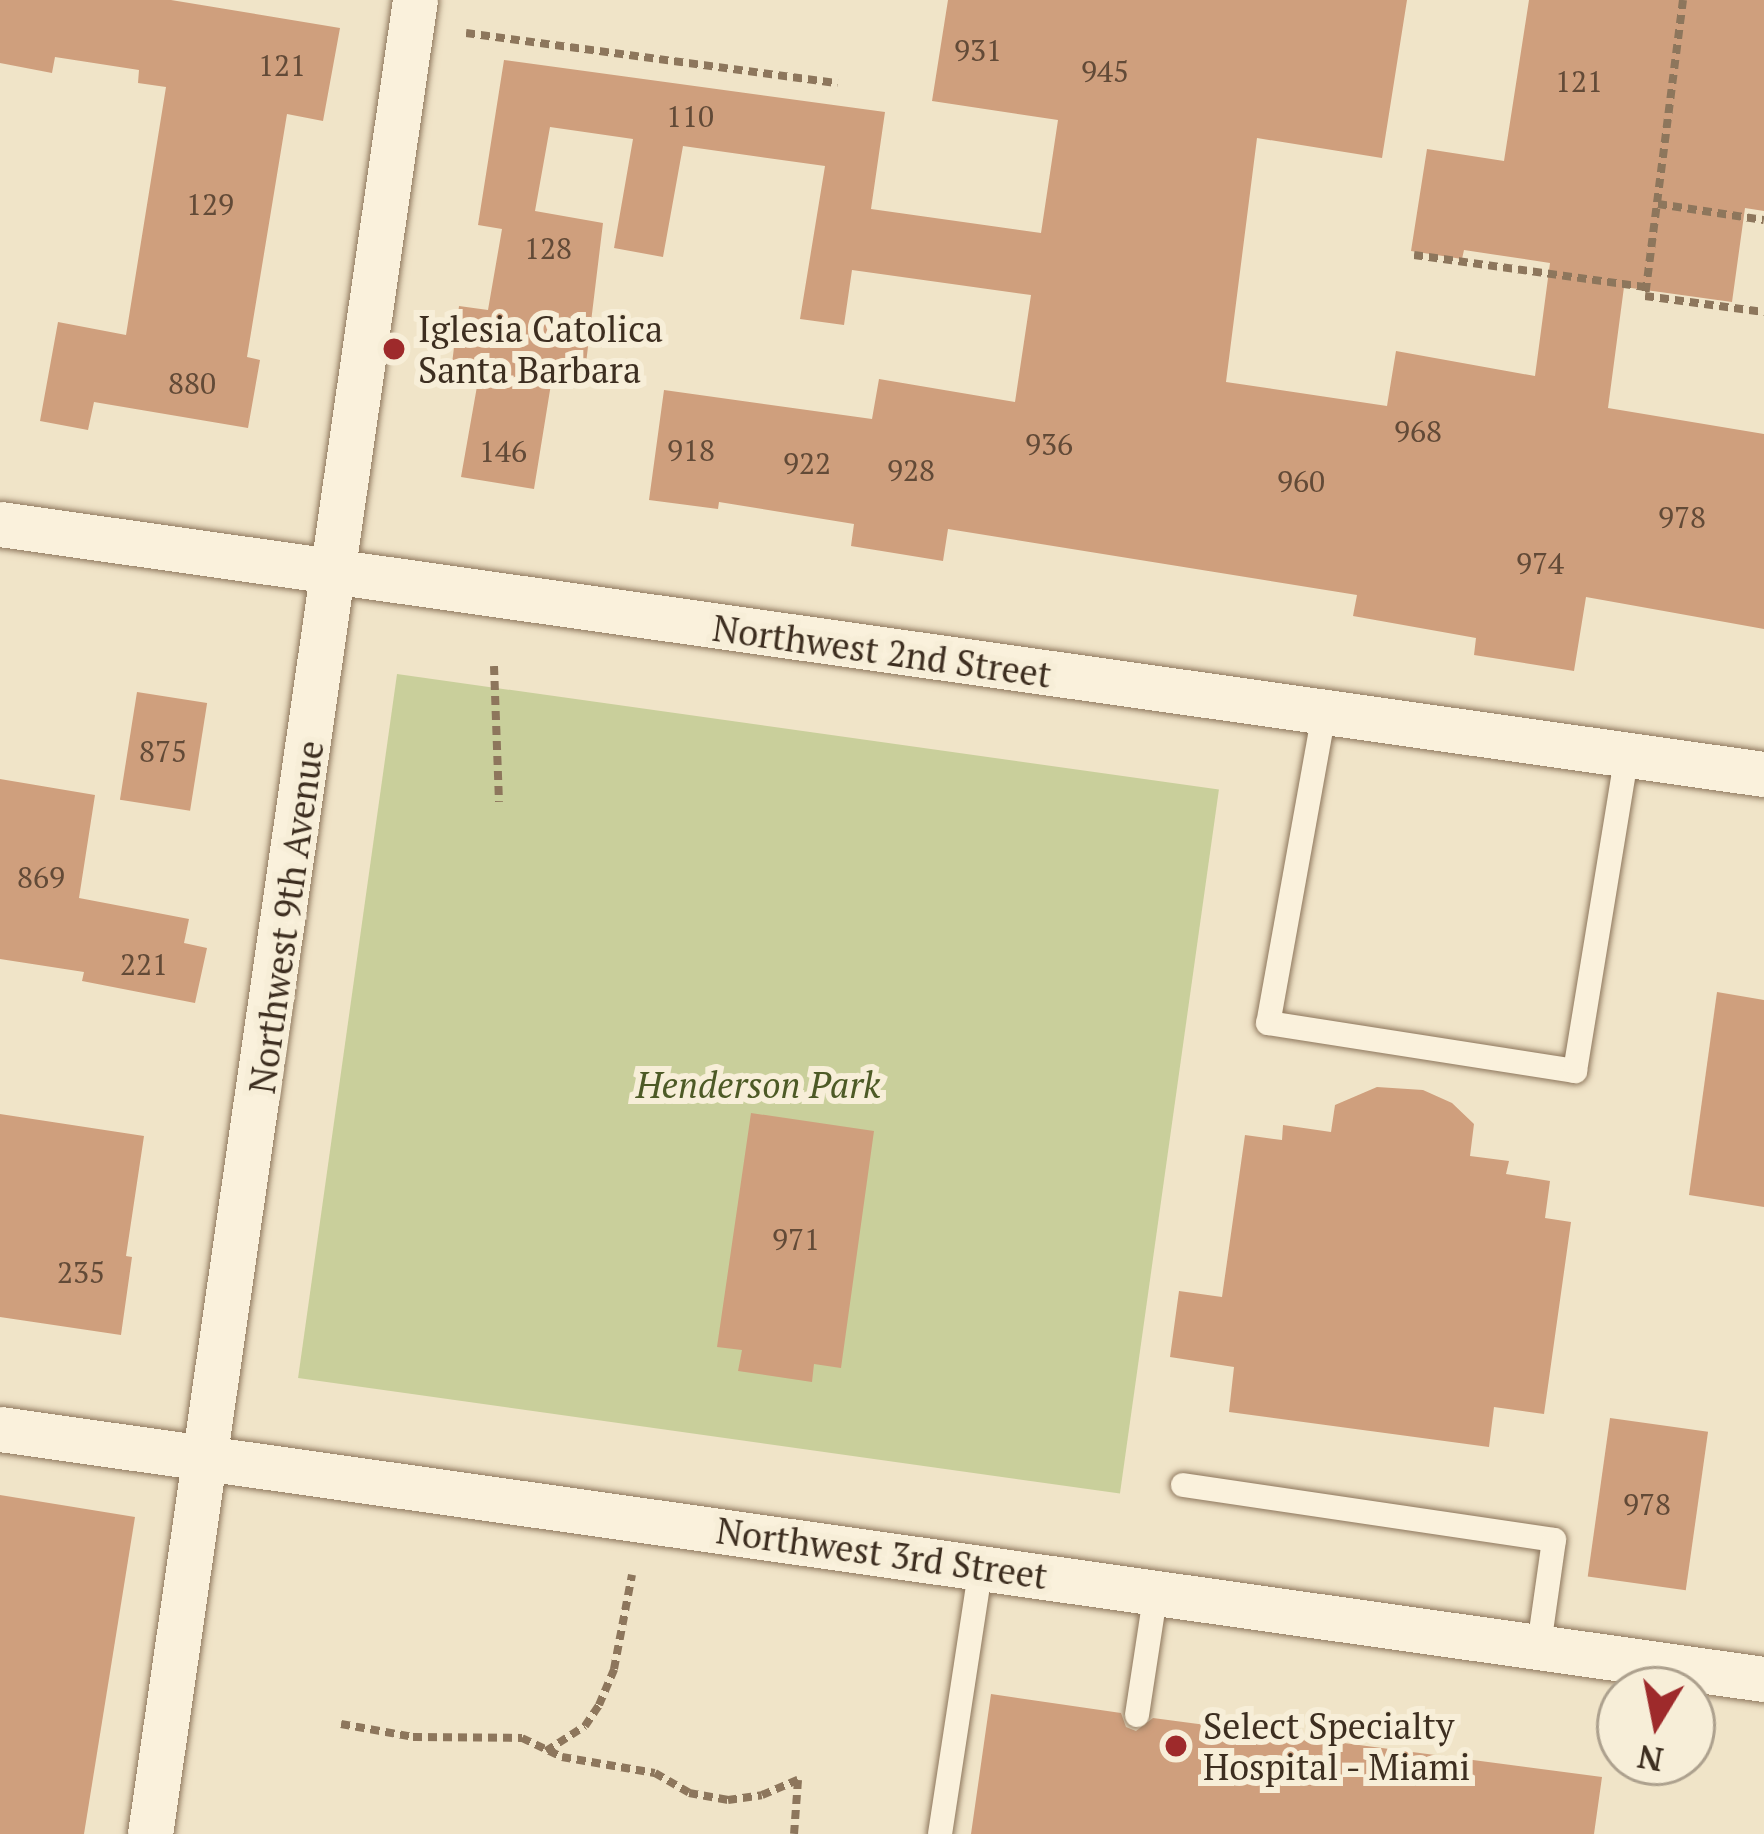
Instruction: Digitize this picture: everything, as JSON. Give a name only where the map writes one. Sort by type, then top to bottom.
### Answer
[{"type":"street","name":"Northwest 9th Avenue","points":[[150,1834],[415,0]]},
{"type":"street","name":"Northwest 2nd Street","points":[[0,524],[1764,774]]},
{"type":"street","name":"Northwest 3rd Street","points":[[0,1429],[1764,1678]]},
{"type":"lane","points":[[1324,713],[1268,1023],[1575,1071],[1627,755]]},
{"type":"lane","points":[[1183,1485],[1554,1540],[1539,1645]]},
{"type":"lane","points":[[940,1834],[981,1566]]},
{"type":"lane","points":[[1137,1715],[1156,1591]]},
{"type":"path","points":[[1683,0],[1645,296],[1764,312]]},
{"type":"path","points":[[466,33],[838,83]]},
{"type":"path","points":[[1658,204],[1764,220]]},
{"type":"path","points":[[1414,255],[1646,287]]},
{"type":"path","points":[[494,666],[499,802]]},
{"type":"path","points":[[546,1751],[585,1726],[599,1706],[614,1670],[632,1575]]},
{"type":"path","points":[[340,1724],[427,1738],[522,1738],[546,1751],[655,1773],[689,1792],[728,1800],[761,1795],[798,1780],[794,1834]]},
{"type":"green space","name":"Henderson Park","points":[[397,674],[1219,790],[1120,1494],[298,1378]]},
{"type":"building","points":[[0,0],[171,0],[340,28],[323,121],[287,114],[247,357],[260,360],[248,428],[94,402],[88,430],[40,421],[58,322],[126,335],[166,87],[138,83],[139,70],[55,57],[52,73],[0,63]]},
{"type":"building","points":[[948,0],[1407,0],[1382,158],[1257,138],[1226,382],[1387,406],[1396,351],[1535,376],[1550,263],[1464,250],[1462,259],[1411,251],[1427,149],[1504,161],[1529,0],[1764,0],[1764,211],[1745,208],[1732,302],[1624,287],[1608,408],[1764,434],[1764,629],[1586,597],[1574,671],[1474,655],[1476,638],[1353,616],[1357,595],[948,529],[943,561],[851,546],[854,524],[719,502],[718,509],[649,500],[664,390],[872,419],[879,379],[1015,402],[1031,295],[852,270],[844,325],[800,319],[825,166],[683,146],[663,257],[614,248],[633,139],[550,127],[535,211],[603,223],[583,388],[551,384],[534,489],[461,477],[479,375],[451,372],[459,306],[488,310],[502,229],[478,225],[504,60],[885,112],[871,209],[1041,233],[1058,120],[932,101]]},
{"type":"building","points":[[137,692],[207,703],[190,811],[120,800]]},
{"type":"building","points":[[0,779],[95,795],[79,898],[189,919],[184,943],[207,948],[195,1003],[82,981],[84,972],[0,959]]},
{"type":"building","points":[[1717,992],[1764,1000],[1764,1207],[1689,1195]]},
{"type":"building","points":[[1377,1087],[1423,1090],[1452,1103],[1474,1124],[1470,1156],[1509,1161],[1506,1174],[1550,1181],[1545,1218],[1571,1222],[1544,1414],[1494,1407],[1489,1447],[1229,1412],[1234,1367],[1170,1357],[1179,1291],[1222,1297],[1245,1135],[1282,1140],[1283,1125],[1331,1132],[1335,1105]]},
{"type":"building","points":[[751,1113],[874,1131],[841,1368],[814,1364],[812,1382],[738,1371],[742,1350],[717,1347]]},
{"type":"building","points":[[0,1114],[144,1136],[126,1256],[132,1257],[121,1335],[0,1317]]},
{"type":"building","points":[[1610,1418],[1708,1432],[1686,1590],[1588,1576]]},
{"type":"building","points":[[0,1495],[135,1517],[84,1834],[0,1834]]},
{"type":"building","name":"Select Specialty Hospital - Miami","points":[[991,1694],[1121,1713],[1126,1727],[1136,1731],[1153,1718],[1596,1776],[1596,1786],[1601,1786],[1594,1834],[971,1834]]},
{"type":"place","name":"Iglesia Catolica Santa Barbara","points":[[394,349]]},
{"type":"place","name":"Select Specialty Hospital - Miami","points":[[1176,1746]]}]
